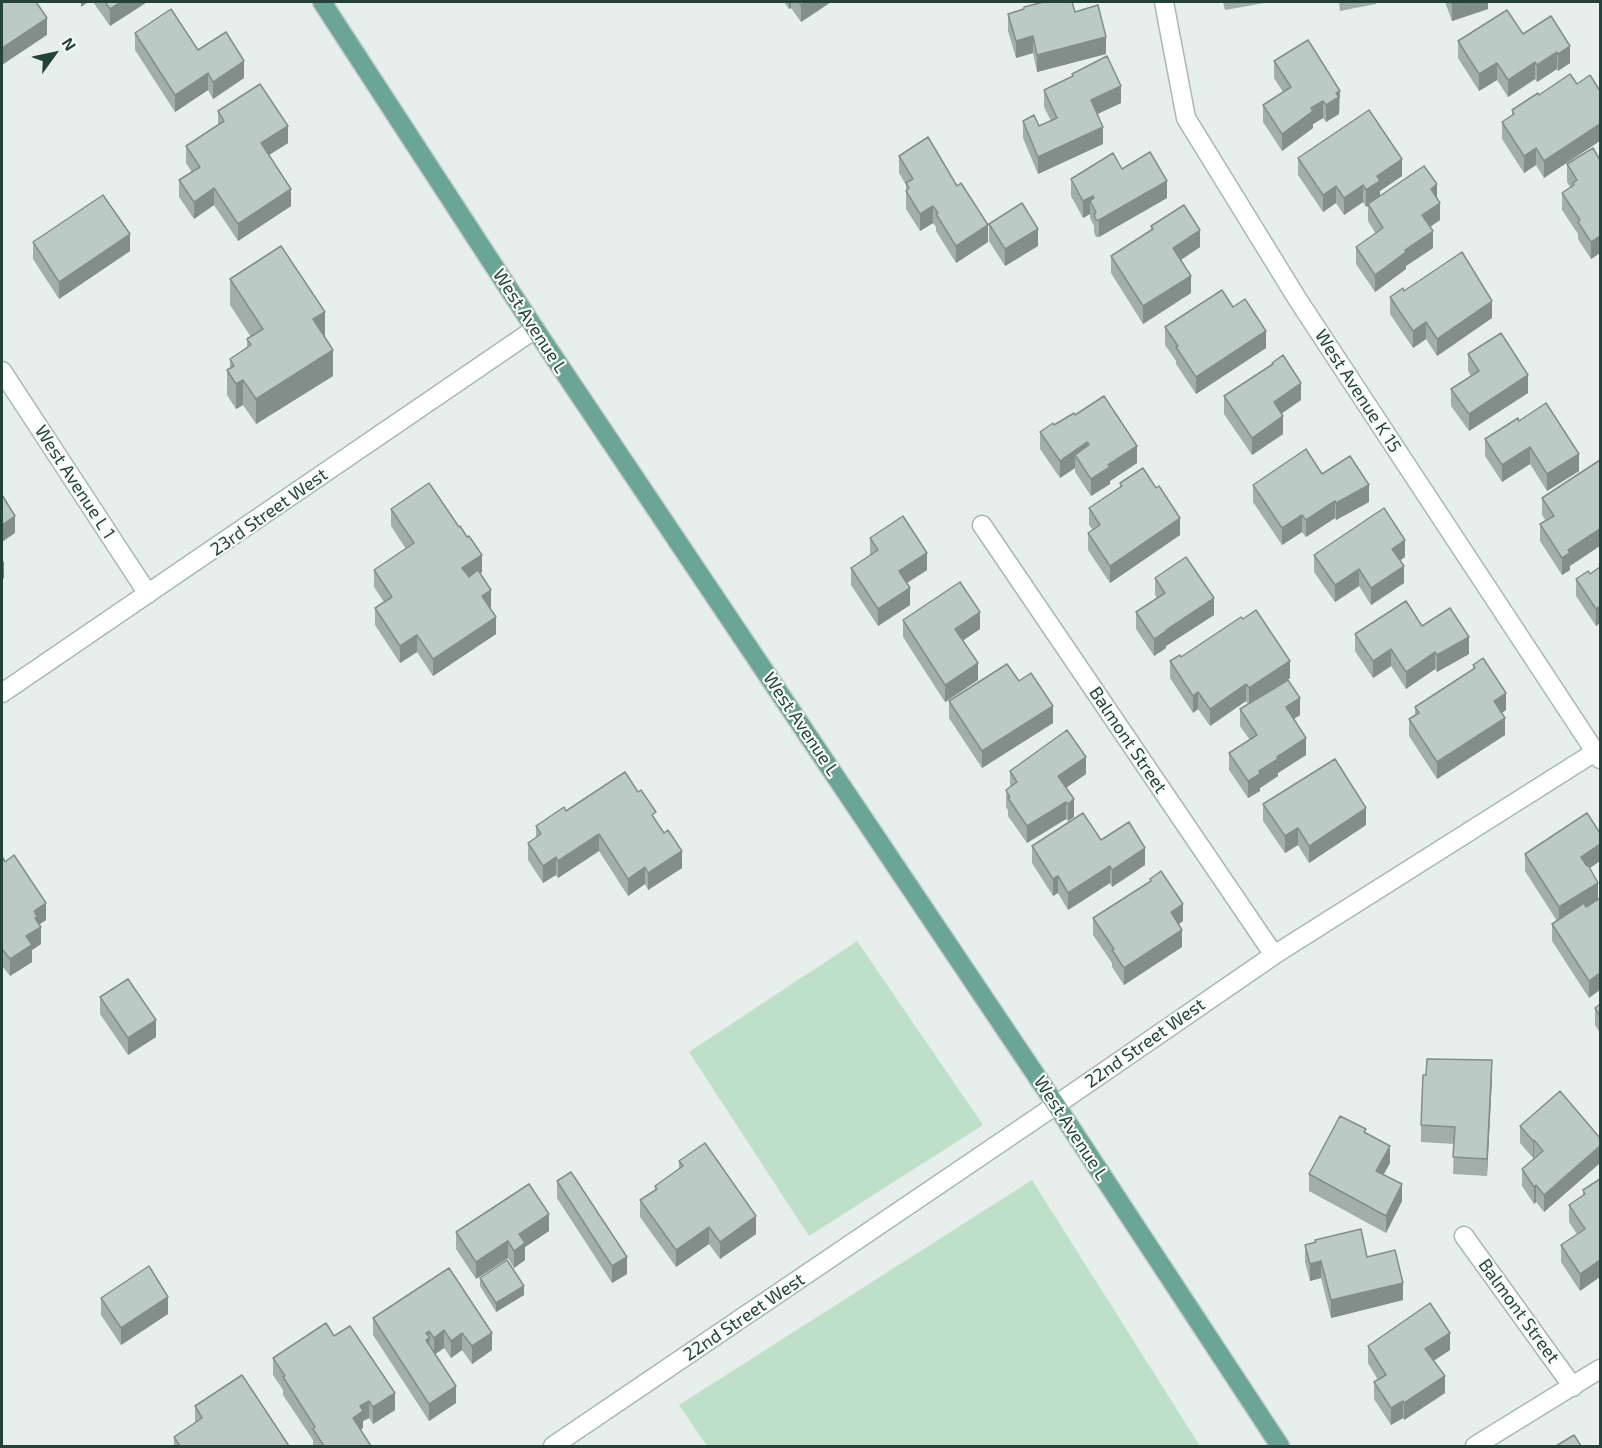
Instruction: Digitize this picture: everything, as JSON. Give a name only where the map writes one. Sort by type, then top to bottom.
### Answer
[{"type":"main road","name":"West Avenue L","points":[[322,2],[535,329],[1056,1105],[1280,1446]]},
{"type":"street","name":"West Avenue K 15","points":[[1164,2],[1186,118],[1298,300],[1598,756]]},
{"type":"street","name":"23rd Street West","points":[[2,693],[535,329]]},
{"type":"street","name":"West Avenue L 1","points":[[2,370],[148,594]]},
{"type":"street","name":"Balmont Street","points":[[982,525],[1274,954]]},
{"type":"street","name":"22nd Street West","points":[[553,1446],[1056,1105],[1274,954],[1598,756]]},
{"type":"street","name":"Balmont Street","points":[[1464,1236],[1573,1387]]},
{"type":"street","points":[[1475,1446],[1600,1369]]},
{"type":"green space","points":[[857,941],[983,1125],[809,1236],[689,1052]]},
{"type":"green space","points":[[1032,1180],[1200,1446],[707,1446],[679,1405]]},
{"type":"building","points":[[2,2],[36,2],[47,18],[2,48]]},
{"type":"building","points":[[105,2],[121,2],[110,9]]},
{"type":"building","points":[[1044,2],[1072,2],[1075,12],[1098,5],[1106,37],[1037,55],[1033,36],[1016,41],[1008,14]]},
{"type":"building","points":[[171,9],[198,50],[226,32],[244,61],[213,82],[208,73],[175,95],[135,33]]},
{"type":"building","points":[[1507,10],[1523,34],[1551,16],[1570,46],[1537,65],[1535,62],[1508,80],[1497,63],[1479,74],[1458,41]]},
{"type":"building","points":[[1308,40],[1340,91],[1336,93],[1339,97],[1326,105],[1323,101],[1311,108],[1313,111],[1282,134],[1263,105],[1291,87],[1274,61]]},
{"type":"building","points":[[1107,56],[1121,86],[1091,100],[1103,127],[1038,157],[1023,121],[1034,115],[1039,126],[1057,118],[1044,90]]},
{"type":"building","points":[[1570,74],[1577,84],[1590,75],[1600,91],[1600,124],[1544,161],[1536,148],[1524,156],[1502,122],[1514,114],[1512,110]]},
{"type":"building","points":[[260,84],[288,126],[261,143],[291,189],[238,224],[214,188],[194,202],[179,180],[200,167],[186,146],[224,121],[218,111]]},
{"type":"building","points":[[1369,110],[1402,159],[1377,176],[1380,181],[1366,190],[1363,185],[1344,198],[1336,186],[1323,195],[1298,158]]},
{"type":"building","points":[[928,137],[957,186],[961,183],[988,225],[956,246],[933,206],[920,214],[906,191],[909,188],[906,183],[913,179],[899,156]]},
{"type":"building","points":[[1593,148],[1600,160],[1600,236],[1591,242],[1562,193],[1574,185],[1573,183],[1577,180],[1567,164]]},
{"type":"building","points":[[1150,152],[1167,181],[1096,220],[1094,215],[1096,212],[1090,201],[1094,198],[1093,196],[1083,201],[1071,179],[1113,153],[1122,169]]},
{"type":"building","points":[[1424,166],[1437,184],[1431,189],[1440,203],[1422,215],[1433,231],[1375,275],[1356,247],[1383,228],[1368,204]]},
{"type":"building","points":[[103,195],[130,234],[59,282],[33,242]]},
{"type":"building","points":[[1022,203],[1038,229],[1005,249],[989,224]]},
{"type":"building","points":[[1184,205],[1200,230],[1173,248],[1191,276],[1143,306],[1111,256],[1153,229],[1151,226]]},
{"type":"building","points":[[281,246],[325,312],[313,319],[333,350],[256,399],[243,380],[236,384],[227,370],[234,366],[230,359],[251,345],[247,339],[263,329],[230,279]]},
{"type":"building","points":[[1462,252],[1492,301],[1437,339],[1426,322],[1413,331],[1390,297],[1403,288],[1404,291]]},
{"type":"building","points":[[1222,290],[1233,307],[1245,299],[1266,331],[1196,377],[1165,327]]},
{"type":"building","points":[[1501,333],[1528,375],[1469,414],[1451,389],[1479,371],[1468,354]]},
{"type":"building","points":[[1283,355],[1301,383],[1274,402],[1283,416],[1252,438],[1224,396]]},
{"type":"building","points":[[1104,396],[1137,446],[1091,479],[1075,455],[1089,445],[1087,442],[1060,461],[1040,432],[1053,423],[1054,425],[1074,413],[1075,415]]},
{"type":"building","points":[[1546,403],[1579,454],[1547,474],[1530,447],[1502,465],[1485,439]]},
{"type":"building","points":[[1306,449],[1322,474],[1350,456],[1369,485],[1336,503],[1335,501],[1306,520],[1302,515],[1282,528],[1253,485]]},
{"type":"building","points":[[1600,460],[1600,529],[1568,550],[1570,553],[1562,558],[1540,524],[1554,516],[1542,498]]},
{"type":"building","points":[[1143,468],[1156,488],[1159,486],[1180,518],[1110,566],[1088,533],[1100,525],[1089,508],[1122,486],[1120,483]]},
{"type":"building","points":[[429,483],[459,527],[467,537],[469,536],[482,555],[462,568],[469,577],[478,570],[491,590],[482,596],[496,617],[433,659],[417,635],[400,646],[375,608],[392,597],[374,570],[414,543],[391,509]]},
{"type":"building","points":[[2,495],[15,516],[2,525]]},
{"type":"building","points":[[1384,508],[1405,540],[1392,549],[1404,566],[1371,588],[1359,569],[1335,585],[1314,555]]},
{"type":"building","points":[[903,516],[927,553],[899,571],[910,588],[878,609],[851,568],[878,550],[870,538]]},
{"type":"building","points":[[1186,557],[1214,598],[1154,639],[1136,612],[1165,593],[1155,578]]},
{"type":"building","points":[[1600,567],[1600,606],[1596,609],[1576,579]]},
{"type":"building","points":[[960,582],[980,612],[955,629],[978,663],[945,685],[903,620]]},
{"type":"building","points":[[1406,601],[1422,626],[1450,608],[1469,637],[1437,655],[1435,652],[1406,672],[1391,649],[1373,661],[1355,634]]},
{"type":"building","points":[[1256,610],[1290,661],[1249,688],[1246,684],[1210,709],[1198,692],[1193,696],[1170,661],[1180,655],[1181,657],[1241,617],[1243,619]]},
{"type":"building","points":[[1483,658],[1506,693],[1494,701],[1505,718],[1437,762],[1409,719],[1419,713],[1415,707],[1475,668],[1473,665]]},
{"type":"building","points":[[1007,664],[1019,681],[1031,673],[1053,706],[982,751],[949,701]]},
{"type":"building","points":[[1288,680],[1300,698],[1286,707],[1306,738],[1277,757],[1278,759],[1259,771],[1260,774],[1248,781],[1229,753],[1257,735],[1240,709]]},
{"type":"building","points":[[1067,730],[1086,757],[1058,776],[1074,799],[1027,826],[1008,798],[1010,797],[1006,790],[1017,782],[1010,771]]},
{"type":"building","points":[[1335,759],[1366,808],[1309,846],[1298,828],[1285,836],[1263,804]]},
{"type":"building","points":[[625,772],[638,792],[641,790],[656,812],[652,815],[664,833],[668,830],[682,851],[648,873],[645,867],[628,879],[599,834],[558,861],[556,857],[543,866],[528,843],[541,834],[536,826],[564,807],[566,811]]},
{"type":"building","points":[[1083,813],[1101,840],[1129,822],[1145,848],[1112,870],[1110,866],[1068,893],[1058,876],[1053,879],[1032,846]]},
{"type":"building","points":[[1587,813],[1600,833],[1600,844],[1581,857],[1598,883],[1559,907],[1525,854]]},
{"type":"building","points":[[14,855],[46,903],[34,911],[37,917],[35,918],[41,927],[26,936],[32,945],[10,959],[2,949],[2,856],[5,862]]},
{"type":"building","points":[[1161,871],[1183,904],[1171,912],[1182,930],[1124,968],[1093,918],[1151,881],[1150,879]]},
{"type":"building","points":[[1600,898],[1600,973],[1589,981],[1552,924],[1584,903],[1586,907]]},
{"type":"building","points":[[128,979],[156,1020],[128,1038],[100,997]]},
{"type":"building","points":[[1600,1004],[1600,1016],[1595,1008]]},
{"type":"building","points":[[1427,1059],[1492,1060],[1487,1159],[1453,1157],[1455,1127],[1421,1125],[1423,1075],[1426,1075]]},
{"type":"building","points":[[1560,1091],[1600,1138],[1600,1146],[1544,1195],[1536,1185],[1534,1187],[1522,1169],[1543,1151],[1520,1126]]},
{"type":"building","points":[[1340,1116],[1366,1129],[1364,1132],[1390,1146],[1376,1171],[1402,1184],[1386,1216],[1309,1174]]},
{"type":"building","points":[[705,1143],[756,1216],[720,1242],[709,1227],[676,1250],[640,1200],[657,1189],[655,1186],[683,1166],[679,1161]]},
{"type":"building","points":[[571,1172],[627,1257],[612,1266],[557,1181]]},
{"type":"building","points":[[1600,1179],[1600,1260],[1580,1274],[1561,1245],[1585,1229],[1569,1205],[1585,1194],[1583,1190]]},
{"type":"building","points":[[529,1184],[549,1214],[519,1234],[525,1243],[514,1251],[508,1241],[476,1262],[456,1232]]},
{"type":"building","points":[[1361,1229],[1367,1257],[1395,1250],[1403,1283],[1331,1300],[1321,1261],[1310,1264],[1305,1245],[1316,1242],[1315,1240]]},
{"type":"building","points":[[507,1260],[524,1286],[496,1303],[480,1278]]},
{"type":"building","points":[[149,1266],[168,1297],[121,1328],[101,1298]]},
{"type":"building","points":[[449,1268],[492,1333],[472,1346],[462,1333],[451,1341],[444,1330],[434,1338],[429,1331],[426,1333],[430,1338],[426,1340],[456,1386],[429,1404],[373,1318]]},
{"type":"building","points":[[1430,1303],[1450,1333],[1425,1349],[1445,1376],[1404,1403],[1403,1401],[1391,1408],[1374,1382],[1386,1375],[1368,1346]]},
{"type":"building","points":[[326,1323],[334,1336],[350,1326],[395,1393],[373,1407],[369,1401],[360,1406],[363,1411],[353,1418],[371,1446],[324,1446],[273,1358]]},
{"type":"building","points":[[242,1375],[289,1446],[180,1446],[174,1437],[202,1418],[195,1406]]},
{"type":"building","points":[[1574,1435],[1581,1446],[1556,1446]]}]
